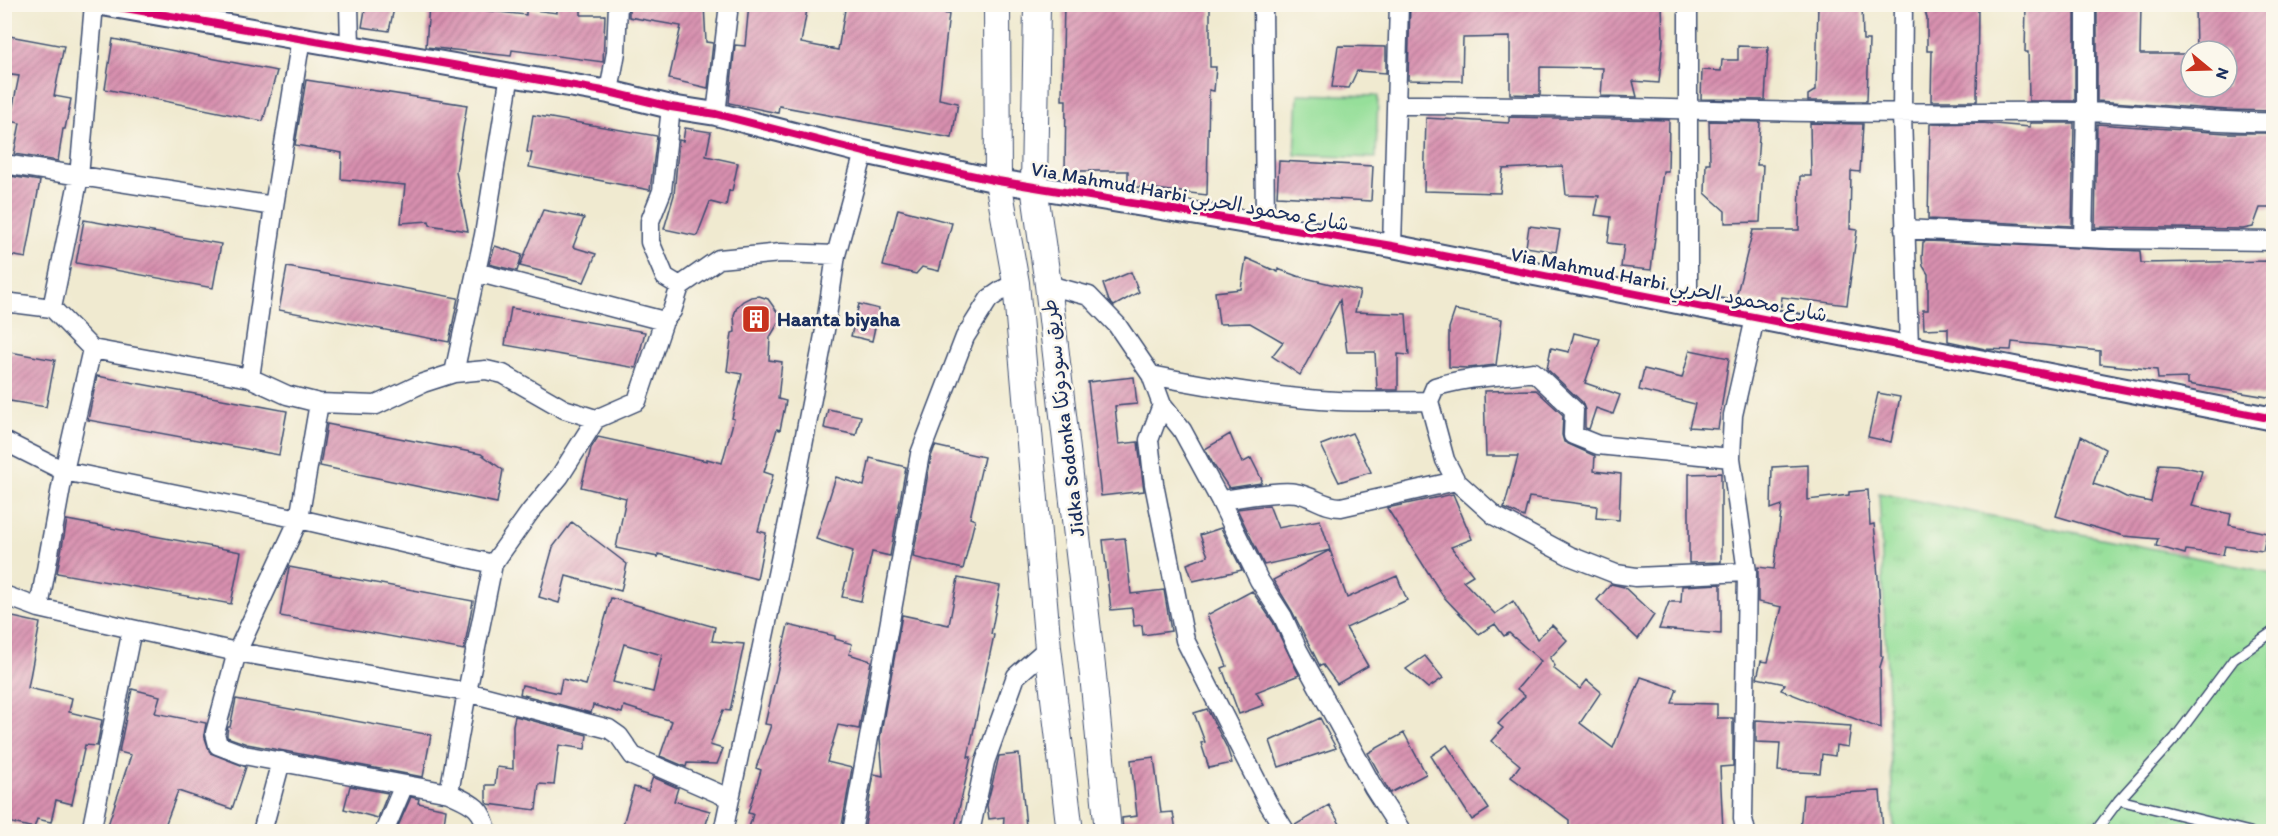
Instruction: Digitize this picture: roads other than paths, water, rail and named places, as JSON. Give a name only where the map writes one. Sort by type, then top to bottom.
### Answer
[{"type":"main road","name":"Jidka Sodonka طريق سودونكا","points":[[997,4],[998,181],[1016,283],[1048,648],[1070,825]]},
{"type":"main road","name":"Jidka Sodonka طريق سودونكا","points":[[1037,4],[1034,186],[1048,285],[1093,675],[1107,823]]},
{"type":"main road","points":[[1070,825],[1107,823]]},
{"type":"street","points":[[52,308],[79,177],[94,4]]},
{"type":"street","name":"Via Mahmud Harbi شارع محمود الحربي","points":[[102,4],[609,92],[671,107],[716,114],[864,152],[998,181],[1392,246],[2274,419]]},
{"type":"street","points":[[349,4],[350,47]]},
{"type":"street","points":[[609,92],[616,52],[618,4]]},
{"type":"street","points":[[716,114],[729,4]]},
{"type":"street","points":[[1263,4],[1265,225]]},
{"type":"street","points":[[1392,246],[1399,4]]},
{"type":"street","points":[[1688,4],[1688,305]]},
{"type":"street","points":[[1903,4],[1902,114],[1908,347]]},
{"type":"street","points":[[2083,238],[2086,4]]},
{"type":"street","points":[[250,378],[301,38]]},
{"type":"street","points":[[454,373],[476,272],[510,74]]},
{"type":"street","points":[[1396,105],[1501,105],[1902,114],[2086,112],[2235,123],[2274,122]]},
{"type":"street","points":[[671,107],[662,191],[650,221],[650,242],[665,277],[680,286]]},
{"type":"street","points":[[723,831],[792,503],[825,330],[836,255],[864,152]]},
{"type":"street","points":[[4,164],[274,206]]},
{"type":"street","points":[[1904,229],[2169,241],[2274,241]]},
{"type":"street","points":[[449,793],[466,692],[493,564],[530,512],[560,476],[596,419],[637,401],[664,321],[672,311],[680,286],[719,259],[781,253],[836,255]]},
{"type":"street","points":[[476,272],[664,321]]},
{"type":"street","points":[[852,831],[920,454],[965,337],[989,299],[1016,283]]},
{"type":"street","points":[[1048,285],[1089,296],[1117,325],[1151,375],[1162,405],[1182,430],[1220,500],[1259,580],[1283,617],[1340,729],[1373,787],[1402,831]]},
{"type":"street","points":[[4,302],[52,308],[92,349],[250,378],[287,395],[319,403],[376,405],[423,383],[454,373],[486,370],[503,374],[564,410],[596,419]]},
{"type":"street","points":[[1746,831],[1743,819],[1747,572],[1731,458],[1733,415],[1755,318]]},
{"type":"street","points":[[39,608],[64,471],[92,349]]},
{"type":"street","points":[[1731,458],[1598,445],[1573,435],[1574,410],[1534,372],[1459,379],[1435,387],[1429,401],[1445,460],[1456,481],[1495,516],[1570,556],[1616,574],[1636,577],[1747,572]]},
{"type":"street","points":[[1151,375],[1202,385],[1293,397],[1337,401],[1429,401]]},
{"type":"street","points":[[319,403],[299,519],[237,652],[214,733],[218,745],[244,754],[449,793],[474,806],[485,817],[487,831]]},
{"type":"street","points":[[1162,405],[1149,440],[1155,484],[1185,640],[1268,802],[1286,831]]},
{"type":"street","points":[[4,441],[64,471],[299,519],[493,564]]},
{"type":"street","points":[[1220,500],[1293,492],[1314,497],[1327,506],[1341,507],[1456,481]]},
{"type":"street","points":[[4,595],[39,608],[132,629],[237,652],[466,692],[609,729],[619,736],[633,756],[729,798]]},
{"type":"street","points":[[92,831],[132,629]]},
{"type":"street","points":[[970,831],[985,762],[1016,676],[1048,648]]},
{"type":"street","points":[[262,831],[281,761]]},
{"type":"street","points":[[384,831],[404,785]]},
{"type":"lane","points":[[2095,831],[2175,738],[2234,659],[2274,631]]},
{"type":"lane","points":[[2120,800],[2250,831]]},
{"type":"place","name":"Haanta biyaha","points":[[756,319]]}]
